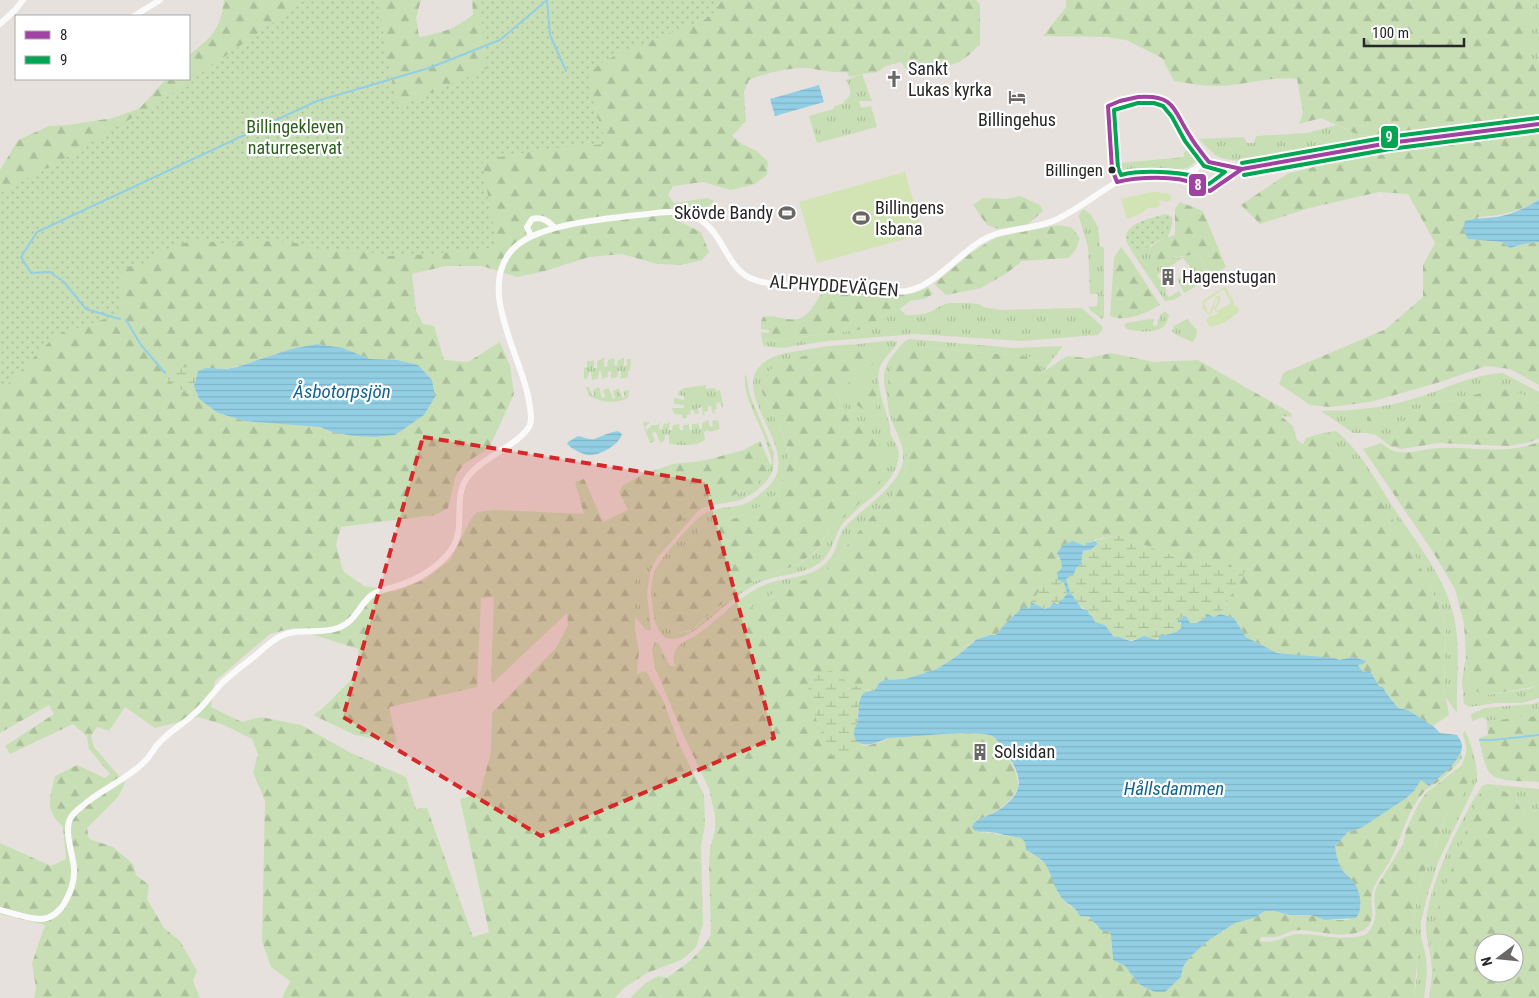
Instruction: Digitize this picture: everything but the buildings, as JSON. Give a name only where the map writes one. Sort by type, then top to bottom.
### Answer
[{"type":"street","points":[[0,24],[15,10],[22,0]]},
{"type":"street","points":[[136,15],[160,0]]},
{"type":"street","points":[[1117,182],[1112,170],[1108,106],[1116,101],[1152,96],[1161,97],[1172,107],[1190,137],[1212,163],[1222,171],[1222,182]]},
{"type":"street","points":[[1242,170],[1212,163],[1200,165],[1196,169],[1194,177],[1196,184],[1210,191],[1215,190],[1222,182],[1242,170],[1317,154],[1539,124]]},
{"type":"street","name":"ALPHYDDEVÄGEN","points":[[1176,179],[1196,169]]},
{"type":"street","name":"ALPHYDDEVÄGEN","points":[[555,228],[603,219],[681,212],[700,220],[716,235],[739,271],[755,280],[778,283],[836,282],[860,284],[895,291],[907,291],[923,285],[988,237],[1032,228],[1053,221],[1117,182],[1129,179],[1176,179],[1196,184]]},
{"type":"street","points":[[530,236],[527,227],[532,219],[539,218],[547,221],[555,228]]},
{"type":"street","points":[[0,910],[41,919],[56,913],[65,901],[72,886],[74,868],[67,826],[70,818],[104,789],[143,764],[163,738],[195,714],[221,684],[269,644],[292,632],[330,631],[347,624],[372,595],[418,577],[439,562],[452,549],[459,536],[460,503],[464,482],[478,467],[518,438],[529,425],[531,419],[526,382],[505,326],[499,294],[499,282],[503,265],[510,252],[530,236],[555,228]]},
{"type":"highlighted area","points":[[423,437],[705,482],[774,738],[541,836],[343,717]]},
{"type":"green space","points":[[224,0],[421,0],[416,18],[419,37],[448,30],[467,19],[473,14],[472,0],[976,0],[980,4],[980,44],[959,62],[919,76],[910,74],[901,62],[886,66],[878,72],[849,77],[847,72],[793,68],[749,80],[744,92],[746,121],[732,136],[742,144],[757,151],[768,162],[767,175],[755,184],[731,190],[703,182],[673,186],[668,195],[674,203],[674,219],[701,232],[709,252],[702,260],[681,265],[657,264],[622,254],[589,257],[545,271],[517,277],[482,266],[446,266],[412,274],[416,311],[423,324],[434,326],[444,360],[468,362],[500,342],[510,366],[514,394],[489,448],[464,464],[456,475],[448,508],[435,515],[341,527],[336,545],[343,571],[364,586],[395,591],[424,580],[450,560],[471,519],[477,512],[495,510],[584,514],[575,482],[584,479],[603,522],[628,510],[619,492],[623,485],[644,474],[673,464],[702,461],[744,450],[760,441],[771,466],[756,485],[700,507],[676,524],[639,567],[635,582],[635,631],[639,651],[637,674],[646,671],[663,700],[679,744],[704,795],[705,825],[701,846],[703,924],[696,947],[688,955],[681,960],[647,973],[624,988],[615,998],[282,998],[290,981],[271,967],[262,941],[265,801],[253,772],[258,754],[252,739],[224,725],[199,717],[155,728],[125,707],[109,731],[97,727],[91,736],[94,747],[125,783],[118,797],[87,828],[89,839],[113,847],[133,864],[136,875],[149,885],[147,899],[164,928],[180,941],[197,971],[193,981],[200,998],[34,998],[36,988],[32,963],[45,925],[0,914],[0,843],[51,866],[66,859],[63,827],[53,815],[50,803],[55,776],[77,765],[105,778],[110,774],[89,749],[87,736],[73,724],[10,754],[5,746],[54,714],[49,705],[0,733],[0,170],[18,140],[49,126],[113,118],[140,108],[165,80],[190,80],[190,54],[214,32],[220,18]],"holes":[[[317,344],[343,348],[370,359],[397,360],[399,432],[395,435],[376,437],[332,432],[320,427],[307,425],[245,421],[218,413],[199,399],[174,386],[188,368],[226,369],[291,349]],[[494,597],[491,680],[493,683],[567,613],[568,625],[556,648],[492,713],[491,752],[480,793],[460,799],[489,932],[473,937],[427,808],[416,809],[406,777],[351,753],[301,725],[261,717],[242,722],[211,707],[215,681],[270,634],[293,628],[358,649],[360,671],[322,709],[313,715],[355,735],[397,743],[389,707],[477,687],[481,598]]]},
{"type":"green space","name":"Billingekleven naturreservat","points":[[305,0],[377,0],[397,107],[486,69],[482,21],[477,0],[720,0],[718,9],[706,19],[626,50],[601,63],[593,70],[589,76],[588,84],[606,144],[554,148],[482,160],[497,247],[434,254],[387,256],[360,250],[319,250],[297,243],[245,240],[215,243],[201,239],[175,245],[163,251],[146,264],[130,266],[122,271],[120,314],[56,335],[0,392],[0,193],[69,156],[170,95]]},
{"type":"green space","points":[[1066,0],[1535,0],[1527,27],[1526,43],[1528,51],[1539,66],[1539,117],[1381,136],[1359,135],[1321,118],[1299,124],[1303,113],[1297,79],[1272,79],[1225,86],[1174,81],[1162,58],[1126,40],[1107,37],[1043,36],[1066,7]]},
{"type":"green space","points":[[1535,0],[1539,0],[1539,66],[1527,51],[1525,43],[1525,35]]},
{"type":"green space","points":[[862,74],[872,101],[859,101],[861,108],[871,106],[877,127],[817,143],[809,116],[833,109],[835,106],[844,103],[850,94],[846,80]]},
{"type":"green space","points":[[1336,125],[1359,135],[1381,136],[1379,138],[1268,158],[1237,161],[1221,158],[1214,154],[1199,139],[1244,137],[1247,143],[1254,143],[1256,136],[1307,133]]},
{"type":"green space","points":[[1539,129],[1539,200],[1509,213],[1478,217],[1469,239],[1502,242],[1510,248],[1539,242],[1539,385],[1510,369],[1486,366],[1437,383],[1370,402],[1330,407],[1310,405],[1279,384],[1283,373],[1386,329],[1423,297],[1423,265],[1435,243],[1408,194],[1379,192],[1309,208],[1260,224],[1241,205],[1287,174],[1375,151]]},
{"type":"green space","points":[[1183,132],[1198,153],[1196,155],[1199,159],[1191,165],[1173,172],[1152,172],[1122,170],[1117,164],[1117,159],[1120,159],[1121,163],[1184,157],[1184,152],[1189,150],[1184,136],[1179,137],[1180,133]]},
{"type":"green space","name":"Billingens Isbana","points":[[905,172],[923,234],[817,263],[799,202]]},
{"type":"green space","points":[[1152,192],[1167,193],[1171,196],[1171,200],[1167,202],[1159,200],[1160,205],[1156,208],[1147,208],[1142,213],[1127,219],[1121,199]]},
{"type":"green space","points":[[1020,196],[1040,205],[1043,211],[1027,225],[998,229],[987,225],[973,205],[983,198],[1006,199]]},
{"type":"green space","points":[[707,198],[713,200],[713,202],[702,212],[674,210],[674,203]]},
{"type":"green space","points":[[1180,202],[1203,211],[1226,267],[1211,278],[1199,254],[1155,260],[1149,251],[1157,242],[1175,235],[1175,209]]},
{"type":"green space","points":[[1084,209],[1091,215],[1098,227],[1100,246],[1104,248],[1104,318],[1102,319],[1091,311],[1089,307],[1097,306],[1098,294],[1090,294],[1088,247],[1079,217],[1079,214]]},
{"type":"green space","points":[[1166,214],[1172,217],[1171,228],[1166,239],[1157,241],[1139,253],[1130,248],[1126,238],[1130,228],[1141,222]]},
{"type":"green space","points":[[1057,225],[1071,227],[1080,238],[1076,249],[1069,258],[1022,261],[1007,273],[981,288],[946,295],[934,284],[972,252],[997,237]]},
{"type":"green space","points":[[1138,244],[1151,246],[1149,251],[1176,258],[1199,254],[1211,278],[1184,293],[1177,279],[1193,271],[1183,258],[1157,275],[1169,297],[1179,291],[1182,295],[1173,300],[1165,301],[1130,249]]},
{"type":"green space","points":[[1121,247],[1160,305],[1129,318],[1110,316],[1114,258]]},
{"type":"green space","points":[[928,287],[933,294],[924,299],[910,301],[900,309],[885,314],[865,329],[769,341],[769,330],[761,329],[763,317],[772,316],[794,319],[806,315],[825,289],[845,288],[897,295],[918,292]]},
{"type":"green space","points":[[1224,287],[1234,302],[1233,305],[1238,307],[1239,311],[1226,322],[1210,327],[1206,321],[1208,317],[1220,313],[1216,312],[1214,309],[1219,298],[1216,299],[1212,313],[1209,315],[1203,309],[1202,301]],"holes":[[[1222,290],[1225,291],[1231,303],[1217,311],[1216,309],[1221,299],[1220,296],[1216,296],[1208,313],[1204,303]]]},
{"type":"green space","points":[[949,303],[979,304],[983,307],[1000,310],[1082,308],[1103,329],[1098,335],[1021,341],[916,334],[828,341],[781,348],[763,346],[761,332],[769,333],[769,341],[865,329],[885,314],[900,309],[906,315],[921,314]]},
{"type":"green space","points":[[1165,311],[1169,315],[1168,319],[1160,329],[1141,331],[1124,327],[1126,323],[1150,319],[1154,319],[1153,325],[1157,326],[1160,315]]},
{"type":"green space","points":[[1187,319],[1197,330],[1193,342],[1176,335],[1172,331],[1174,326]]},
{"type":"green space","points":[[909,339],[1014,348],[1063,346],[1043,372],[1034,358],[923,346],[902,435],[907,452],[905,472],[891,499],[872,516],[831,567],[821,574],[802,582],[679,655],[676,666],[674,657],[679,646],[704,630],[744,597],[762,586],[805,575],[821,567],[831,557],[845,527],[880,496],[896,478],[901,469],[903,453],[901,442],[889,414],[884,375],[886,366],[893,355]]},
{"type":"green space","points":[[897,341],[897,345],[880,367],[878,381],[891,434],[899,453],[895,470],[890,479],[843,523],[828,554],[817,564],[802,571],[760,582],[739,595],[687,635],[676,639],[666,637],[658,629],[652,605],[652,581],[658,565],[699,517],[709,511],[744,504],[764,491],[773,481],[778,466],[777,450],[756,400],[753,385],[756,371],[769,359],[786,353],[826,347]],"holes":[[[888,349],[836,392],[845,411],[871,431],[850,513],[828,529],[822,543],[813,555],[798,564],[743,586],[691,631],[676,633],[661,622],[655,584],[665,565],[704,526],[736,518],[758,508],[777,494],[786,474],[788,451],[782,432],[762,392],[780,361],[832,350]]]},
{"type":"green space","points":[[923,346],[1034,358],[1043,372],[1067,356],[1088,358],[1111,353],[1154,362],[1198,360],[1291,413],[1292,417],[1281,416],[1293,426],[1297,440],[1303,444],[1306,438],[1319,434],[1359,469],[1409,544],[1436,599],[1446,629],[1444,687],[1449,715],[1433,726],[1408,710],[1398,708],[1370,672],[1363,672],[1358,665],[1360,664],[1353,657],[1339,660],[1335,658],[1273,652],[1246,637],[1234,618],[1220,614],[1245,570],[1180,558],[1117,535],[1090,541],[1085,546],[1073,541],[1063,545],[1058,558],[1061,561],[1062,568],[1030,608],[1013,616],[996,635],[982,637],[972,642],[957,656],[937,669],[905,679],[885,680],[880,682],[874,691],[857,687],[832,671],[830,755],[881,742],[887,738],[960,733],[987,734],[994,737],[1013,765],[1018,788],[1003,806],[975,823],[973,826],[977,832],[1021,838],[1025,842],[1026,850],[1037,856],[1049,868],[1060,896],[1068,905],[1075,909],[1077,913],[1093,920],[1096,926],[1102,930],[1108,931],[1111,935],[1113,960],[1125,966],[1138,983],[1144,987],[1165,992],[1181,977],[1183,967],[1190,957],[1209,940],[1235,923],[1254,918],[1265,911],[1289,915],[1311,915],[1325,920],[1348,920],[1361,906],[1355,885],[1341,867],[1336,856],[1335,846],[1348,832],[1361,828],[1414,791],[1421,779],[1430,785],[1456,761],[1461,753],[1462,758],[1457,765],[1425,791],[1412,809],[1390,861],[1377,880],[1372,892],[1372,915],[1369,925],[1365,929],[1351,934],[1298,930],[1277,937],[1261,937],[1260,941],[1275,941],[1297,934],[1350,938],[1367,934],[1374,921],[1376,888],[1403,844],[1406,830],[1418,805],[1426,793],[1462,765],[1468,764],[1471,776],[1463,794],[1448,811],[1420,884],[1414,915],[1418,949],[1414,998],[630,998],[647,982],[658,976],[667,978],[686,964],[703,947],[711,934],[709,866],[710,848],[715,831],[715,815],[709,789],[655,668],[663,665],[676,666],[679,655],[779,589],[821,574],[831,567],[872,516],[891,499],[905,472],[907,452],[891,408],[888,379],[893,362],[909,349]]},
{"type":"green space","points":[[888,348],[882,358],[836,392],[845,411],[871,431],[887,473],[850,513],[828,529],[822,543],[813,554],[798,564],[743,586],[691,630],[676,633],[661,622],[654,605],[655,584],[665,565],[704,526],[736,518],[758,508],[777,494],[786,474],[788,450],[782,432],[762,392],[767,373],[780,361],[832,350]]},
{"type":"green space","points":[[624,357],[624,366],[627,366],[627,359],[631,359],[628,377],[620,379],[621,371],[618,371],[618,377],[611,379],[611,371],[608,372],[608,377],[602,379],[601,371],[599,371],[598,378],[592,380],[591,372],[589,372],[588,378],[584,379],[584,368],[587,367],[587,361],[594,359],[594,368],[597,368],[597,361],[604,358],[604,367],[607,367],[608,360],[614,358],[615,366],[617,366],[618,360]]},
{"type":"green space","points":[[174,367],[206,368],[198,371],[194,385],[199,399],[174,386],[164,374]]},
{"type":"green space","points":[[1503,373],[1539,392],[1539,403],[1521,394],[1428,404],[1399,425],[1389,441],[1385,442],[1376,435],[1353,433],[1321,411],[1381,407],[1416,398],[1470,379]]},
{"type":"green space","points":[[745,374],[750,395],[774,453],[773,471],[766,482],[755,492],[741,500],[708,506],[699,510],[657,558],[651,569],[647,593],[651,629],[650,631],[646,630],[635,617],[635,582],[639,567],[676,524],[700,507],[756,485],[772,463],[764,436],[748,398]]},
{"type":"green space","points":[[871,383],[877,389],[876,414],[866,412],[852,401],[851,394]]},
{"type":"green space","points":[[706,385],[706,389],[715,388],[716,391],[720,390],[723,404],[722,409],[720,402],[716,403],[717,409],[714,410],[715,413],[713,414],[711,406],[708,406],[708,411],[704,412],[705,415],[703,415],[702,407],[698,408],[699,414],[695,414],[693,410],[690,410],[691,414],[687,415],[687,418],[674,414],[672,408],[684,408],[684,405],[674,404],[674,398],[684,400],[684,396],[678,395],[678,392],[684,388]]},
{"type":"green space","points":[[586,387],[589,387],[592,396],[594,395],[593,390],[599,387],[602,398],[605,397],[603,390],[609,388],[613,399],[615,398],[613,391],[619,388],[622,398],[625,397],[623,391],[629,390],[628,398],[618,401],[603,401],[589,395]]},
{"type":"green space","points":[[1499,388],[1521,394],[1539,403],[1539,438],[1530,442],[1509,446],[1438,443],[1401,449],[1390,446],[1385,442],[1389,441],[1399,425],[1428,404],[1456,400]]},
{"type":"green space","points":[[1386,409],[1394,410],[1394,416],[1377,427],[1368,425],[1367,417]]},
{"type":"green space","points":[[708,420],[710,427],[713,426],[712,421],[718,420],[720,429],[710,432],[707,430],[704,432],[705,440],[687,445],[669,444],[669,435],[665,435],[664,441],[660,443],[656,432],[652,433],[655,441],[650,443],[643,424],[644,422],[650,422],[645,427],[647,430],[652,425],[658,425],[660,421],[659,429],[662,430],[664,423],[670,422],[669,430],[672,430],[673,425],[679,423],[680,430],[683,430],[683,425],[689,423],[689,430],[692,430],[692,424],[697,424],[698,422],[700,429],[702,429],[702,423]]},
{"type":"green space","points":[[1336,431],[1368,467],[1437,573],[1444,587],[1450,602],[1456,629],[1458,653],[1457,713],[1446,698],[1444,687],[1446,629],[1436,599],[1409,544],[1319,434]]},
{"type":"green space","points":[[1539,442],[1539,685],[1486,695],[1468,688],[1464,624],[1455,589],[1431,549],[1363,449],[1381,443],[1389,449],[1398,452],[1414,452],[1440,448],[1501,450]]},
{"type":"green space","points":[[1117,535],[1180,558],[1246,570],[1220,614],[1193,623],[1190,623],[1185,618],[1178,619],[1182,625],[1179,630],[1163,634],[1158,640],[1144,636],[1134,640],[1114,637],[1105,625],[1094,622],[1086,609],[1076,601],[1066,579],[1081,564],[1083,551],[1088,551],[1097,545],[1095,541]]},
{"type":"green space","points":[[1057,573],[1064,583],[1067,592],[1063,599],[1059,601],[1059,604],[1045,609],[1031,602],[1048,578]]},
{"type":"green space","points":[[655,642],[659,644],[670,666],[663,665],[655,668],[652,650]]},
{"type":"green space","points":[[1466,656],[1468,688],[1486,695],[1528,689],[1539,685],[1539,698],[1522,703],[1496,703],[1469,707],[1464,704],[1462,681]]},
{"type":"green space","points":[[832,671],[848,682],[868,691],[864,694],[860,703],[855,728],[860,744],[866,746],[830,756],[810,703],[807,674]]},
{"type":"green space","points":[[1539,702],[1539,714],[1536,716],[1487,721],[1483,717],[1472,721],[1471,714],[1485,708]]},
{"type":"green space","points":[[1539,714],[1539,782],[1507,780],[1492,775],[1485,763],[1479,738],[1488,735],[1487,721],[1536,716]]},
{"type":"green space","points":[[1465,730],[1472,749],[1477,781],[1438,862],[1427,897],[1421,922],[1421,937],[1426,956],[1427,973],[1424,998],[1414,998],[1417,976],[1414,915],[1420,884],[1448,811],[1463,794],[1468,764],[1462,765],[1466,750],[1463,734]]},
{"type":"green space","points":[[1487,784],[1539,789],[1539,827],[1533,828],[1515,800],[1498,786],[1482,788],[1458,855],[1431,944],[1435,970],[1429,998],[1432,971],[1426,925],[1432,892],[1455,834],[1482,786]]},
{"type":"green space","points":[[1498,786],[1515,800],[1533,828],[1539,827],[1539,998],[1430,998],[1435,970],[1431,944],[1439,903],[1482,788]]},
{"type":"water","points":[[819,85],[824,102],[775,116],[770,99]]},
{"type":"water","points":[[1539,200],[1539,242],[1510,248],[1502,242],[1468,239],[1463,229],[1465,221],[1508,214]]},
{"type":"water","name":"Åsbotorpsjön","points":[[317,344],[343,348],[370,359],[397,360],[418,365],[432,380],[435,397],[424,415],[395,435],[376,437],[354,436],[332,432],[320,427],[245,421],[218,413],[199,399],[194,386],[198,371],[206,368],[226,369],[237,367],[291,349]]},
{"type":"water","points":[[618,431],[622,434],[618,442],[599,454],[583,454],[567,444],[578,436],[594,439]]},
{"type":"water","name":"Hållsdammen","points":[[1073,541],[1085,546],[1086,543],[1095,541],[1098,544],[1090,550],[1083,551],[1081,564],[1076,568],[1074,574],[1066,579],[1070,592],[1082,609],[1088,610],[1089,615],[1092,616],[1095,622],[1105,625],[1114,637],[1131,641],[1144,636],[1158,640],[1160,635],[1176,632],[1181,628],[1181,622],[1178,622],[1178,619],[1182,619],[1183,616],[1187,617],[1190,623],[1196,623],[1206,618],[1207,614],[1214,617],[1220,614],[1234,618],[1246,637],[1277,653],[1335,658],[1339,660],[1353,657],[1366,661],[1358,665],[1363,672],[1370,671],[1379,686],[1383,687],[1398,708],[1408,710],[1433,726],[1440,733],[1457,735],[1462,746],[1459,757],[1444,773],[1429,786],[1421,780],[1414,791],[1405,799],[1361,828],[1348,832],[1335,846],[1340,866],[1359,892],[1360,910],[1356,918],[1325,920],[1311,915],[1289,915],[1265,911],[1254,918],[1235,923],[1209,940],[1190,957],[1183,967],[1181,977],[1165,992],[1155,992],[1138,983],[1125,966],[1113,960],[1111,935],[1108,931],[1102,931],[1089,917],[1080,916],[1063,899],[1056,889],[1046,866],[1036,855],[1026,850],[1025,842],[1021,838],[974,830],[972,826],[974,823],[1003,807],[1011,800],[1018,788],[1019,781],[1016,769],[994,737],[987,734],[960,733],[887,738],[872,744],[858,742],[854,732],[858,719],[860,699],[865,692],[874,691],[880,682],[885,680],[905,679],[937,669],[957,656],[977,639],[996,635],[1024,606],[1027,609],[1030,608],[1031,602],[1045,609],[1054,602],[1059,604],[1059,601],[1067,593],[1064,583],[1058,580],[1057,573],[1062,568],[1057,553],[1063,545]]},
{"type":"waterway","points":[[547,0],[550,35],[566,71]]},
{"type":"waterway","points":[[120,319],[86,309],[64,282],[50,272],[31,273],[21,257],[37,232],[317,101],[429,68],[500,40],[547,0]]},
{"type":"waterway","points":[[126,320],[141,345],[165,373]]},
{"type":"waterway","points":[[1480,740],[1539,735]]},
{"type":"transit line","name":"8","points":[[1138,97],[1159,98],[1172,106],[1194,143],[1209,162],[1242,169],[1210,191],[1196,184],[1178,179],[1146,178],[1117,182],[1112,169],[1108,106],[1138,97]]},
{"type":"transit line","name":"9","points":[[1138,103],[1154,103],[1163,106],[1172,117],[1185,141],[1204,166],[1225,172],[1209,184],[1199,178],[1172,173],[1138,172],[1121,175],[1118,168],[1114,110],[1138,103]]},
{"type":"transit line","name":"9","points":[[1242,163],[1388,137],[1538,118]]},
{"type":"transit line","name":"8","points":[[1242,169],[1389,143],[1539,124]]},
{"type":"transit line","name":"9","points":[[1244,175],[1390,149],[1539,130]]},
{"type":"place","name":"Sankt Lukas kyrka","points":[[894,79]]},
{"type":"place","name":"Billingehus","points":[[1017,97]]},
{"type":"place","name":"Billingen","points":[[1112,170]]},
{"type":"place","name":"Skövde Bandy","points":[[787,213]]},
{"type":"place","name":"Billingens Isbana","points":[[861,218]]},
{"type":"place","name":"Hagenstugan","points":[[1168,277]]},
{"type":"place","name":"Solsidan","points":[[980,752]]}]
